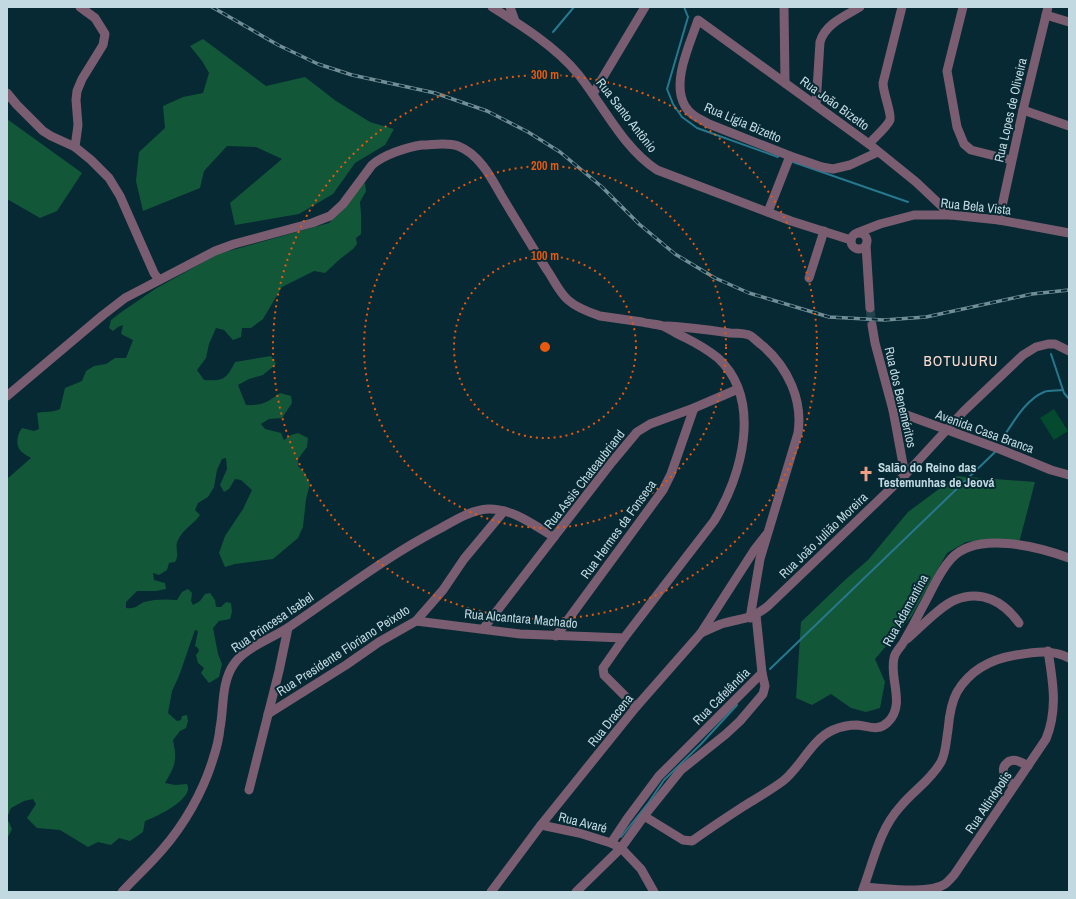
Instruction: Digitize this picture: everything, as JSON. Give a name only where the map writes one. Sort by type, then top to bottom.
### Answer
[{"type":"street","points":[[75,147],[78,125],[76,100],[77,91],[82,79],[104,45],[105,34],[95,18],[80,7]]},
{"type":"street","name":"Rua Santo Antônio","points":[[492,7],[515,21],[570,64],[630,146],[648,164],[657,170],[768,212],[824,231],[854,236]]},
{"type":"street","points":[[510,7],[515,21]]},
{"type":"street","points":[[593,94],[645,7]]},
{"type":"street","points":[[784,7],[785,83]]},
{"type":"street","points":[[816,105],[820,42],[822,36],[830,26],[860,7]]},
{"type":"street","points":[[869,144],[889,123],[890,118],[883,91],[883,83],[902,7]]},
{"type":"street","points":[[963,7],[947,71],[958,127],[964,144],[971,150],[1011,160]]},
{"type":"street","points":[[1047,11],[1069,22]]},
{"type":"street","name":"Rua Lopes de Oliveira","points":[[999,220],[1011,160],[1047,11]]},
{"type":"street","name":"Rua João Bizetto","points":[[698,20],[869,144],[916,182],[951,215]]},
{"type":"street","name":"Rua Lígia Bizetto","points":[[698,20],[681,73],[679,85],[680,96],[685,106],[692,114],[709,124],[822,167],[833,169],[850,165],[878,152]]},
{"type":"street","points":[[7,93],[42,131],[75,147],[101,169],[114,186],[154,273],[159,280]]},
{"type":"street","points":[[1023,110],[1069,126]]},
{"type":"street","points":[[7,395],[125,298],[215,251],[234,244],[312,223],[330,216],[343,204],[376,160],[387,155],[418,146],[452,144],[458,146],[471,154],[489,173],[530,243],[567,299],[584,310],[600,316],[662,326],[695,328],[750,336],[773,355],[780,364],[797,401],[799,415],[798,433],[789,466],[766,535],[754,587],[753,617],[762,673]]},
{"type":"street","points":[[768,212],[790,156]]},
{"type":"street","name":"Rua Bela Vista","points":[[854,236],[880,224],[914,215],[951,215],[999,220],[1069,233]]},
{"type":"street","points":[[870,308],[864,246],[864,235],[854,236],[851,242],[854,248],[864,246],[880,224]]},
{"type":"street","points":[[809,278],[824,231]]},
{"type":"street","name":"Rua dos Beneméritos","points":[[872,325],[875,343],[893,410],[904,475]]},
{"type":"street","points":[[636,707],[604,675],[602,670],[624,638],[714,522],[724,503],[737,468],[745,428],[743,407],[738,389],[727,369],[718,358],[688,339],[662,326]]},
{"type":"street","name":"Rua João Julião Moreira","points":[[753,617],[768,606],[904,475],[1010,366],[1023,355],[1036,347],[1048,344],[1055,344],[1069,351]]},
{"type":"street","name":"Rua Assis Chateaubriand","points":[[483,629],[612,462],[637,432],[650,424],[694,408],[738,389]]},
{"type":"street","name":"Rua Hermes da Fonseca","points":[[556,636],[650,511],[663,490],[671,474],[694,408]]},
{"type":"street","name":"Avenida Casa Branca","points":[[893,410],[1002,450],[1051,470],[1069,474]]},
{"type":"street","name":"Rua Princesa Isabel","points":[[122,892],[162,850],[173,836],[201,789],[214,759],[220,729],[226,679],[237,659],[288,628],[398,552],[460,517],[487,509],[504,511],[515,515],[554,537]]},
{"type":"street","name":"Rua Presidente Floriano Peixoto","points":[[268,714],[346,665],[379,642],[416,621],[440,594],[464,559],[504,511]]},
{"type":"street","name":"Rua Dracena","points":[[542,825],[636,707],[701,633],[766,535]]},
{"type":"street","name":"Rua Adamantina","points":[[644,816],[683,840],[692,841],[782,782],[810,750],[832,730],[856,725],[877,728],[884,726],[891,720],[895,711],[896,695],[893,668],[894,658],[936,581],[952,557],[963,550],[988,543],[1012,544],[1038,548],[1069,558]]},
{"type":"street","points":[[903,643],[945,605],[965,597],[975,596],[994,600],[1011,612],[1019,623]]},
{"type":"street","name":"Rua Dracena","points":[[701,633],[723,624],[753,617]]},
{"type":"street","name":"Rua Alcantara Machado","points":[[416,621],[520,634],[624,638]]},
{"type":"street","points":[[249,790],[279,671],[288,628]]},
{"type":"street","points":[[863,889],[882,835],[892,818],[900,807],[934,772],[942,761],[946,747],[951,708],[956,693],[969,676],[988,662],[1003,657],[1048,651],[1062,654],[1069,658]]},
{"type":"street","name":"Rua Altinópolis","points":[[863,889],[920,890],[934,888],[944,884],[954,876],[1046,739],[1051,727],[1054,703],[1048,651]]},
{"type":"street","name":"Rua Cafelândia","points":[[576,892],[621,848],[644,816],[684,767],[726,734],[740,721],[761,697],[765,688],[762,673]]},
{"type":"street","name":"Rua Cafelândia","points":[[611,843],[635,807],[659,776],[762,673]]},
{"type":"street","points":[[1013,786],[1003,771],[1007,763],[1016,760],[1028,766]]},
{"type":"street","name":"Rua Avaré","points":[[491,892],[542,825],[579,833],[611,843],[621,848],[641,869],[654,892]]},
{"type":"green space","points":[[203,39],[266,86],[305,77],[336,101],[370,122],[394,129],[385,145],[355,163],[333,194],[299,214],[235,225],[230,203],[282,159],[256,147],[227,146],[204,171],[200,188],[143,211],[136,181],[139,152],[165,128],[163,106],[183,97],[203,93],[209,73],[190,46]]},
{"type":"green space","points":[[7,119],[82,173],[57,211],[40,218],[7,199]]},
{"type":"green space","points":[[365,183],[366,191],[360,202],[361,234],[356,238],[357,244],[353,249],[325,273],[314,271],[282,287],[263,319],[251,328],[242,328],[241,337],[233,340],[224,330],[216,328],[209,344],[206,358],[197,370],[204,380],[216,380],[226,376],[235,362],[271,356],[276,364],[263,375],[249,379],[238,385],[246,405],[264,403],[280,393],[291,396],[292,403],[282,418],[269,419],[261,424],[265,429],[281,433],[284,440],[291,435],[298,433],[308,438],[307,447],[298,459],[298,466],[305,473],[310,484],[306,499],[303,527],[298,538],[273,559],[235,564],[225,567],[219,553],[225,536],[243,509],[252,490],[241,480],[235,479],[229,489],[224,492],[220,485],[227,469],[226,458],[222,459],[217,470],[214,487],[208,497],[198,503],[195,510],[200,515],[178,540],[177,557],[175,562],[169,563],[167,570],[159,575],[153,573],[154,580],[165,583],[166,589],[156,591],[137,591],[126,602],[126,608],[132,608],[152,600],[177,600],[182,592],[188,589],[192,593],[191,601],[193,605],[200,601],[205,594],[210,593],[215,600],[216,607],[221,607],[226,602],[231,603],[232,612],[230,619],[219,621],[213,628],[218,654],[222,664],[219,677],[209,683],[201,673],[204,668],[198,663],[196,655],[199,651],[195,646],[198,631],[195,630],[179,676],[172,691],[168,713],[177,721],[181,720],[182,716],[187,715],[188,721],[186,728],[180,731],[173,740],[175,762],[165,783],[175,785],[187,784],[188,790],[186,795],[170,809],[145,821],[143,832],[130,841],[119,838],[111,845],[98,842],[88,847],[60,830],[37,828],[27,818],[36,804],[33,799],[24,801],[11,808],[7,818],[7,479],[31,458],[18,448],[18,436],[22,428],[34,431],[39,429],[37,413],[60,409],[65,388],[82,381],[86,371],[94,366],[106,364],[115,358],[126,358],[133,340],[121,334],[123,325],[113,331],[109,328],[111,320],[120,313],[155,289],[218,254],[329,223],[340,212],[359,187]]},
{"type":"green space","points":[[1054,409],[1068,431],[1054,440],[1040,418]]},
{"type":"green space","points":[[954,476],[1035,482],[1019,543],[982,540],[966,542],[947,553],[911,617],[875,659],[885,682],[880,708],[866,712],[851,708],[831,694],[812,705],[796,698],[801,622],[868,560],[908,512]]},
{"type":"green space","points":[[7,818],[12,829],[7,839]]},
{"type":"waterway","points":[[553,32],[574,7]]},
{"type":"waterway","points":[[684,7],[688,17],[667,89],[673,104],[682,117],[697,128],[778,157]]},
{"type":"waterway","points":[[793,162],[908,202]]},
{"type":"waterway","points":[[1051,354],[1064,393],[1069,399]]},
{"type":"waterway","points":[[1002,439],[1020,412],[1031,400],[1044,392],[1063,390]]},
{"type":"waterway","points":[[770,669],[995,452]]},
{"type":"waterway","points":[[621,837],[649,802],[664,780],[701,744],[737,705]]},
{"type":"tunnel","points":[[870,308],[872,325]]},
{"type":"railway","points":[[212,7],[278,45],[318,64],[352,75],[435,93],[487,111],[528,132],[560,152],[602,187],[639,224],[675,254],[715,278],[749,293],[829,317],[884,320],[926,317],[1032,294],[1069,290]]},
{"type":"place","name":"Salão do Reino das Testemunhas de Jeová","points":[[866,474]]},
{"type":"district","name":"BOTUJURU","points":[[961,361]]}]
